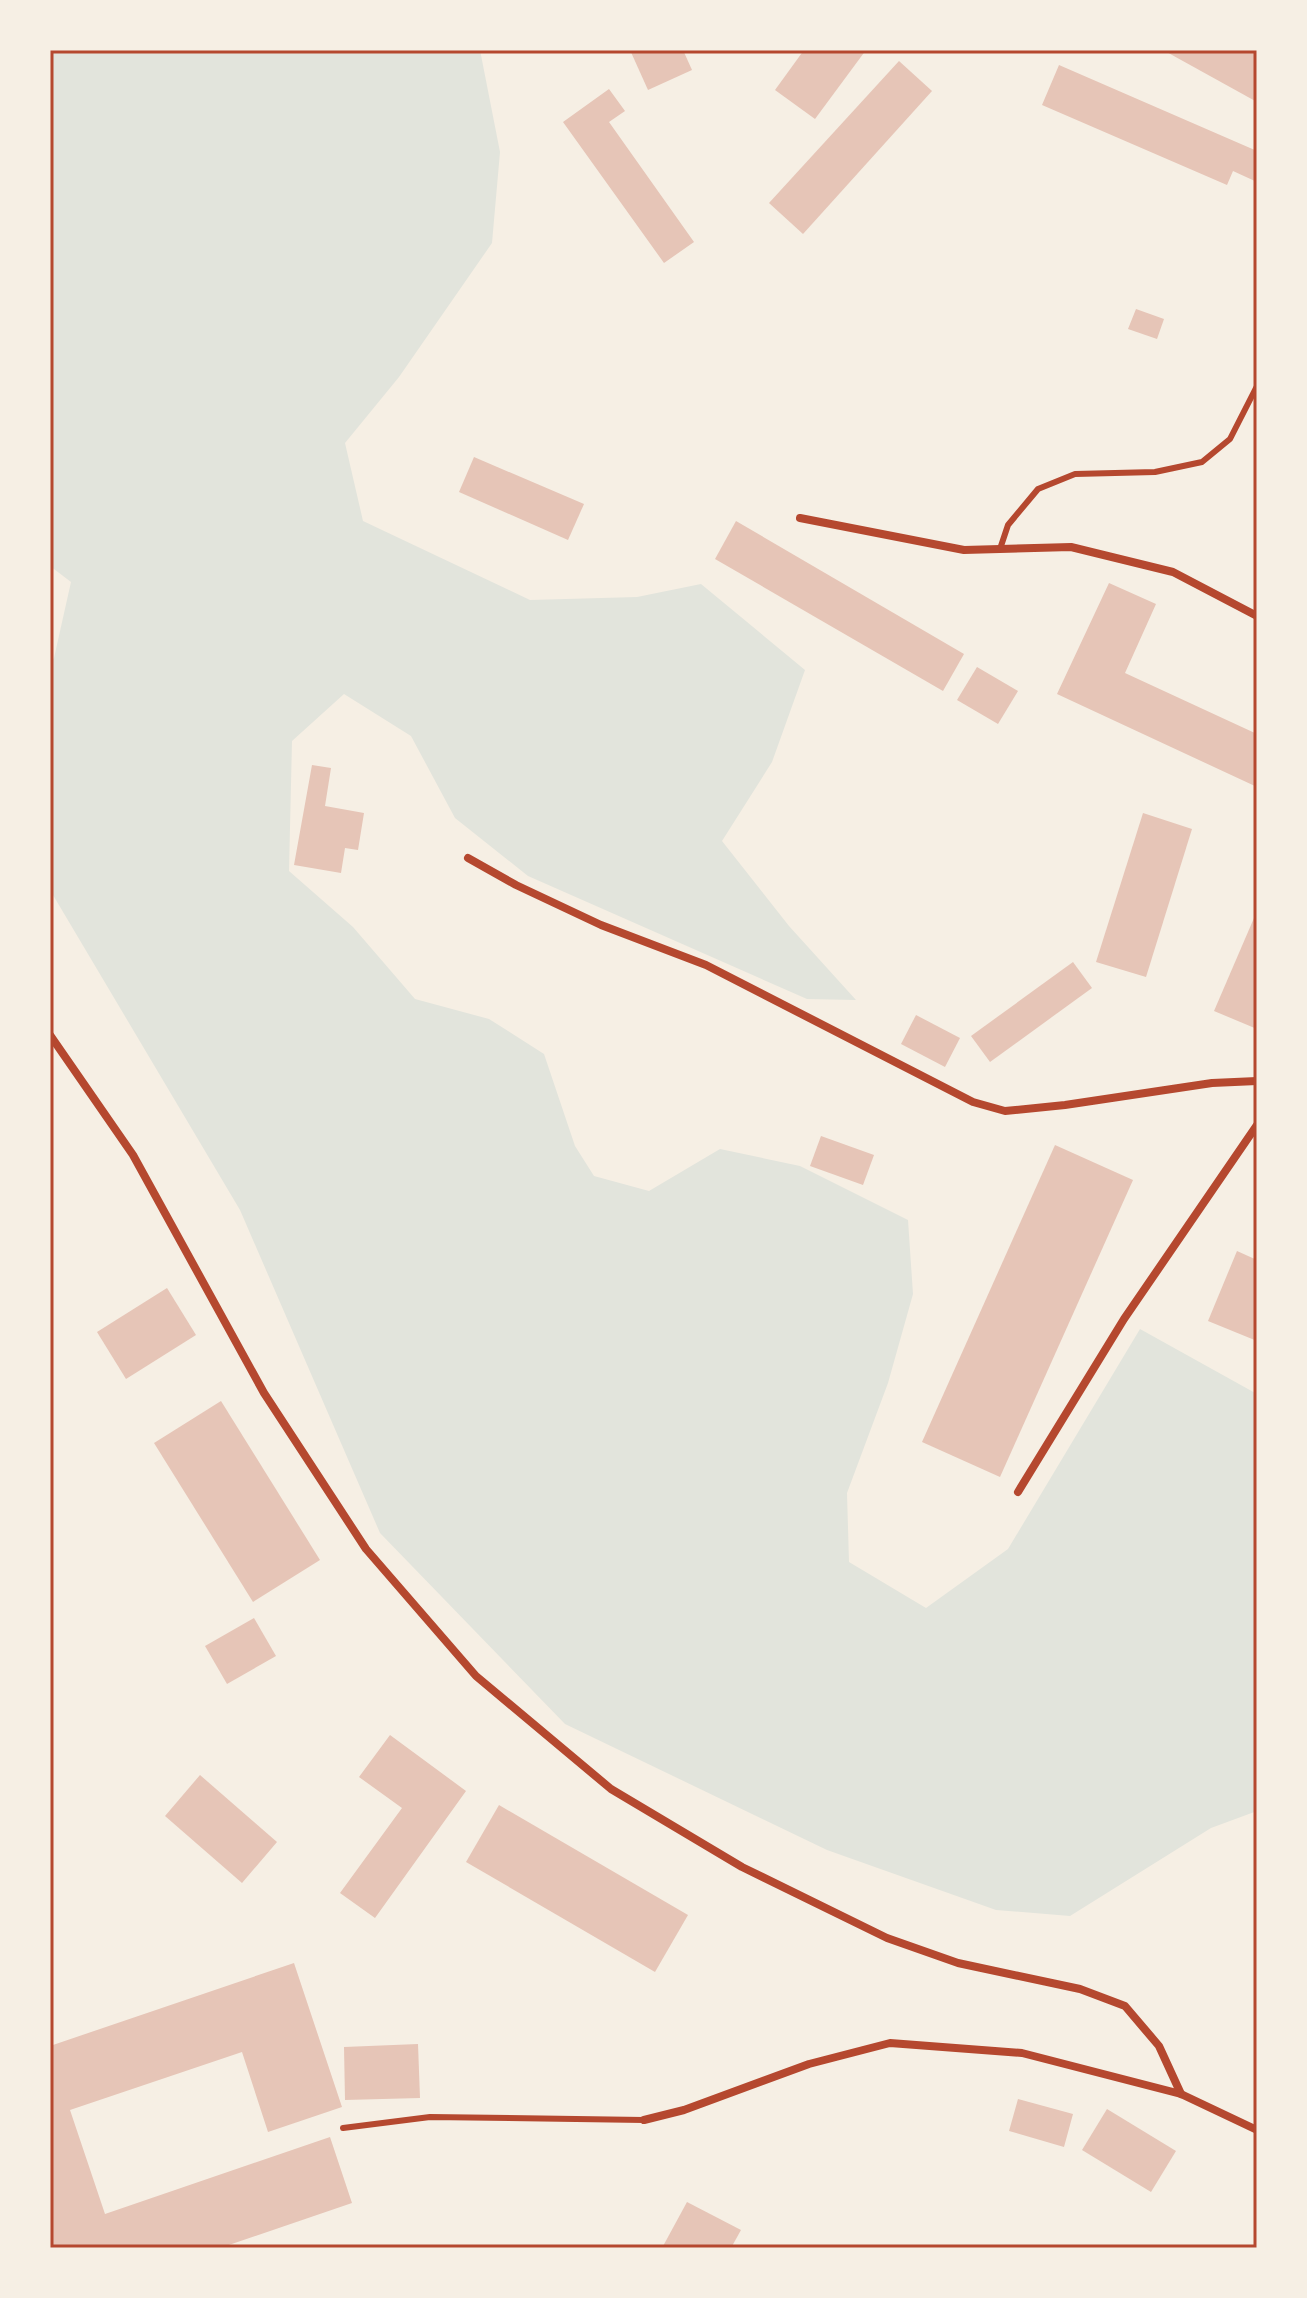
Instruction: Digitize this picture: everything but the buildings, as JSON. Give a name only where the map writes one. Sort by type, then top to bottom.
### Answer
[{"type":"street","points":[[800,518],[964,550],[1071,547],[1173,572],[1257,616]]},
{"type":"street","points":[[468,858],[516,885],[601,925],[706,965],[973,1102],[1005,1111],[1212,1083],[1257,1081]]},
{"type":"street","points":[[50,1035],[133,1155],[264,1393],[366,1549],[476,1676],[611,1789],[742,1867],[887,1938],[958,1963],[1080,1989],[1125,2006],[1159,2046],[1181,2094]]},
{"type":"street","points":[[1018,1492],[1124,1319],[1257,1125]]},
{"type":"street","points":[[644,2120],[684,2110],[809,2064],[890,2043],[1022,2053],[1181,2094],[1257,2130]]},
{"type":"lane","points":[[1000,549],[1008,525],[1038,489],[1075,474],[1155,472],[1202,462],[1230,439],[1257,386]]},
{"type":"lane","points":[[343,2128],[430,2117],[644,2120]]},
{"type":"shaded area","points":[[50,50],[480,50],[500,152],[492,243],[399,377],[345,443],[363,521],[530,600],[637,597],[701,584],[805,670],[772,762],[722,841],[789,926],[856,1000],[807,999],[528,876],[455,818],[411,736],[344,694],[292,741],[289,871],[353,927],[415,999],[489,1019],[544,1054],[575,1146],[594,1176],[649,1191],[720,1149],[800,1166],[908,1220],[913,1294],[888,1383],[847,1493],[849,1562],[926,1608],[1008,1549],[1140,1329],[1257,1394],[1257,1811],[1211,1828],[1070,1916],[996,1910],[827,1850],[565,1724],[380,1533],[240,1210],[50,890],[50,664],[71,582],[50,566]]}]
